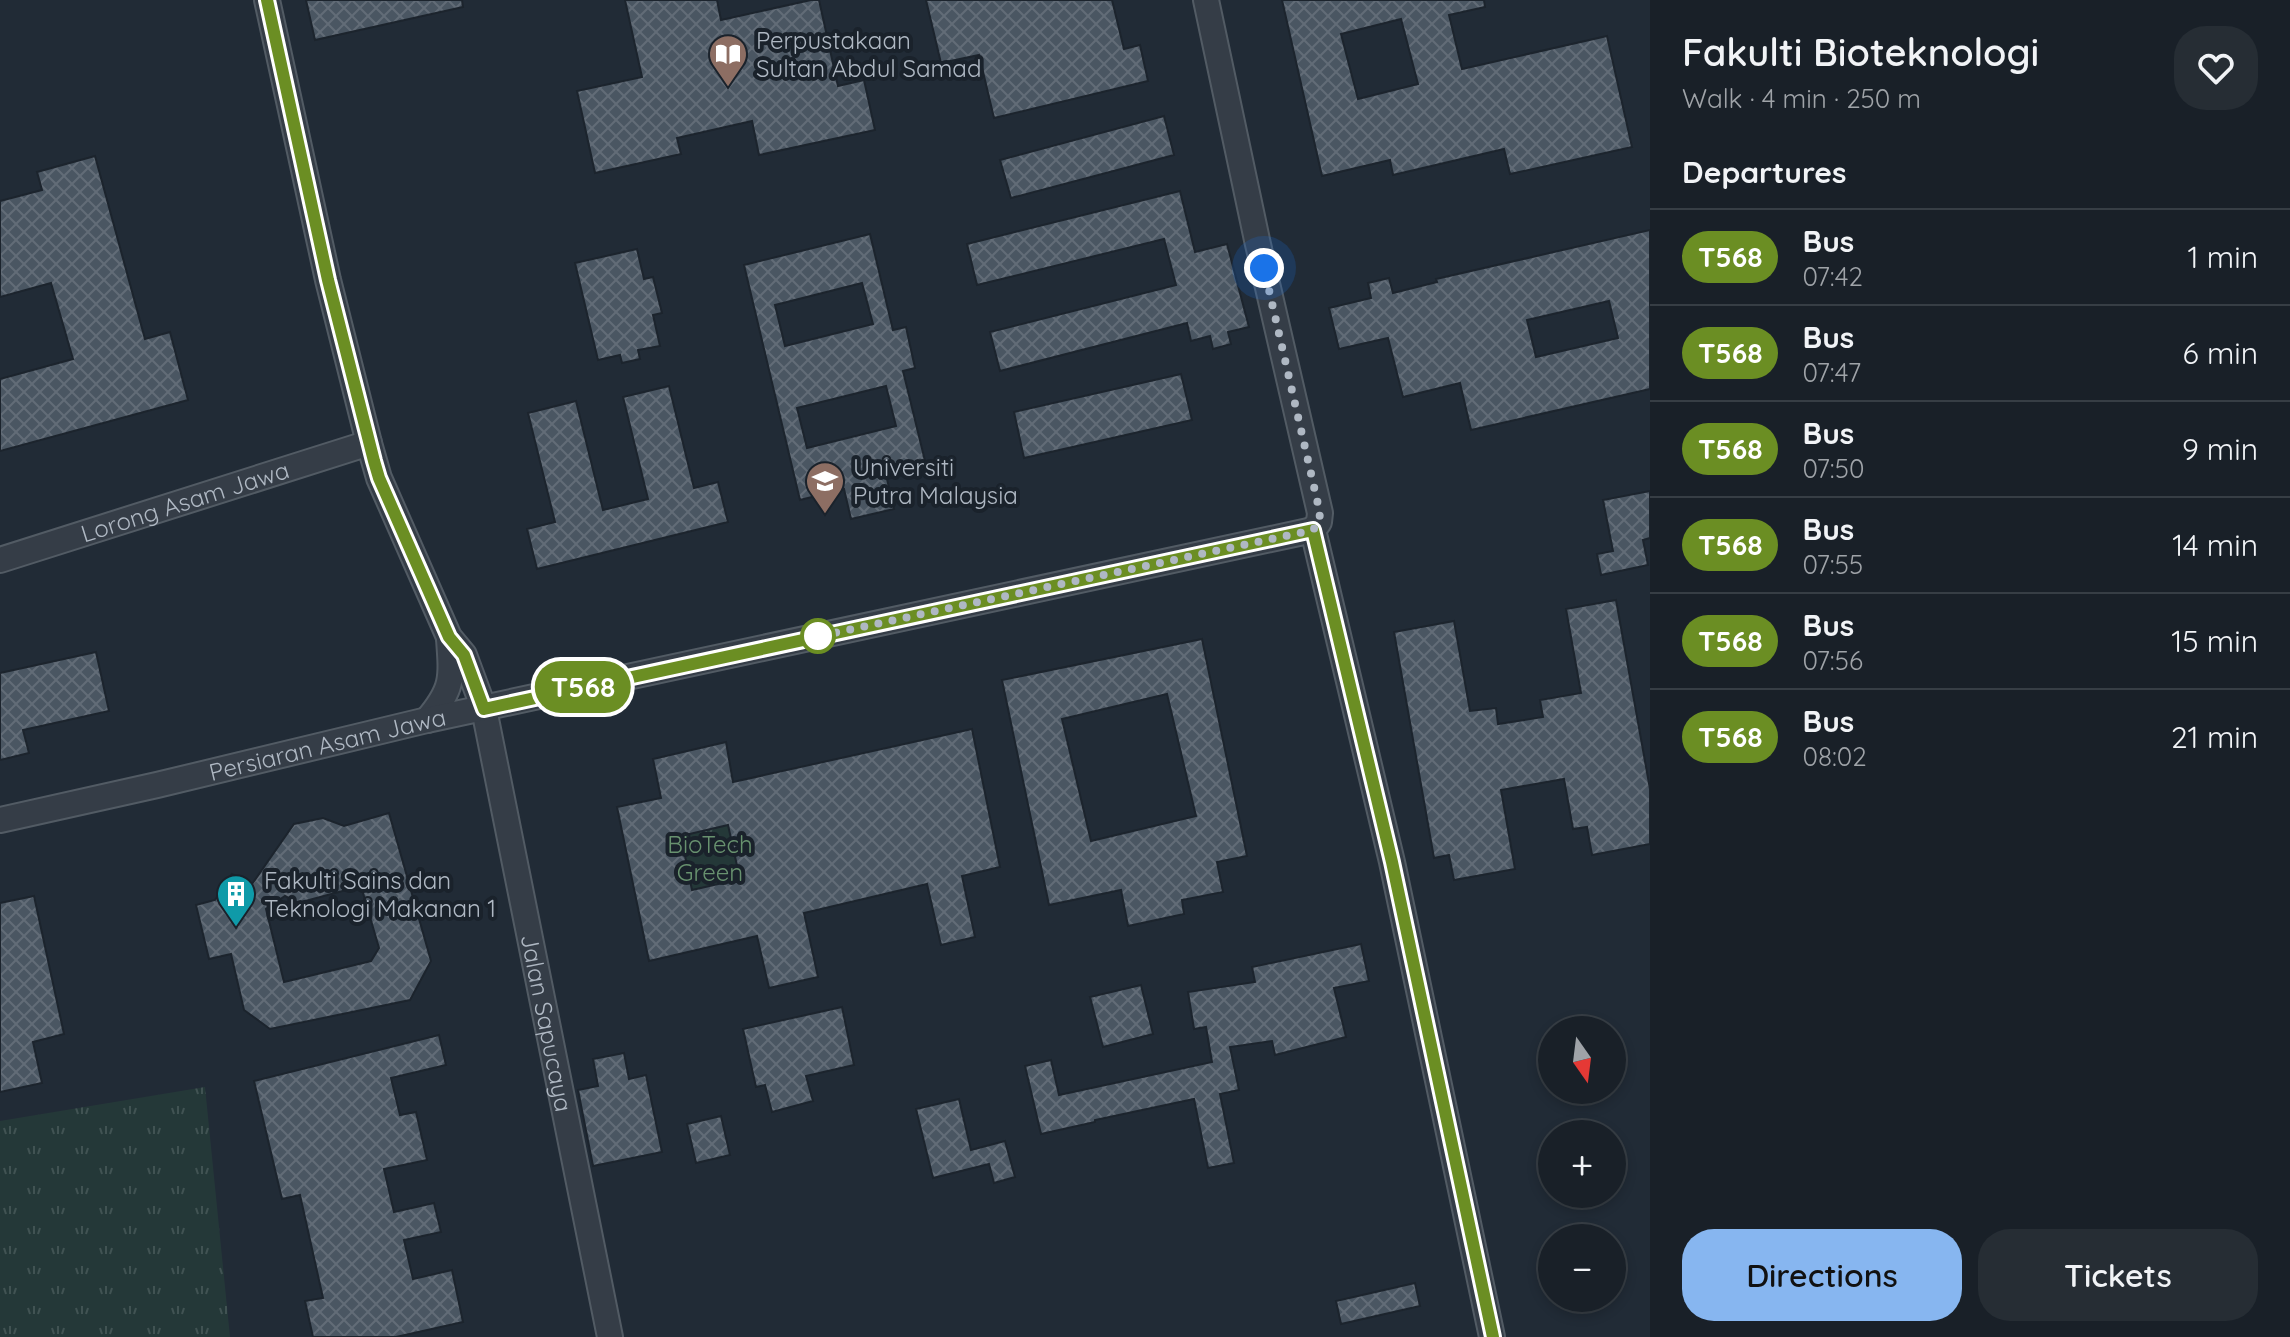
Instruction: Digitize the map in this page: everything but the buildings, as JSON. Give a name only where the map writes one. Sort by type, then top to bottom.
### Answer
[{"type":"street","points":[[267,0],[328,280],[369,443],[379,478],[449,637],[452,677],[445,696],[427,720]]},
{"type":"street","points":[[1206,0],[1320,513],[1319,522],[1313,530],[1392,862],[1492,1337]]},
{"type":"street","name":"Lorong Asam Jawa","points":[[0,560],[369,443]]},
{"type":"street","name":"Persiaran Asam Jawa","points":[[0,820],[427,720],[1313,530]]},
{"type":"street","name":"Jalan Sapucaya","points":[[449,637],[464,655],[484,709],[610,1337]]},
{"type":"green space","name":"BioTech Green","points":[[728,825],[740,879],[692,890],[681,836]]},
{"type":"green space","points":[[205,1087],[230,1337],[0,1337],[0,1121]]},
{"type":"bus line","name":"T568","points":[[267,0],[328,280],[379,478],[449,637],[464,655],[484,709],[1313,530],[1392,862],[1493,1337]]},
{"type":"place","name":"Perpustakaan Sultan Abdul Samad","points":[[728,88]]},
{"type":"place","name":"Universiti Putra Malaysia","points":[[825,515]]},
{"type":"place","name":"Fakulti Sains dan Teknologi Makanan 1","points":[[236,928]]},
{"type":"route","points":[[818,636],[806,639],[1313,530],[1319,522],[1320,513],[1264,268]]}]
